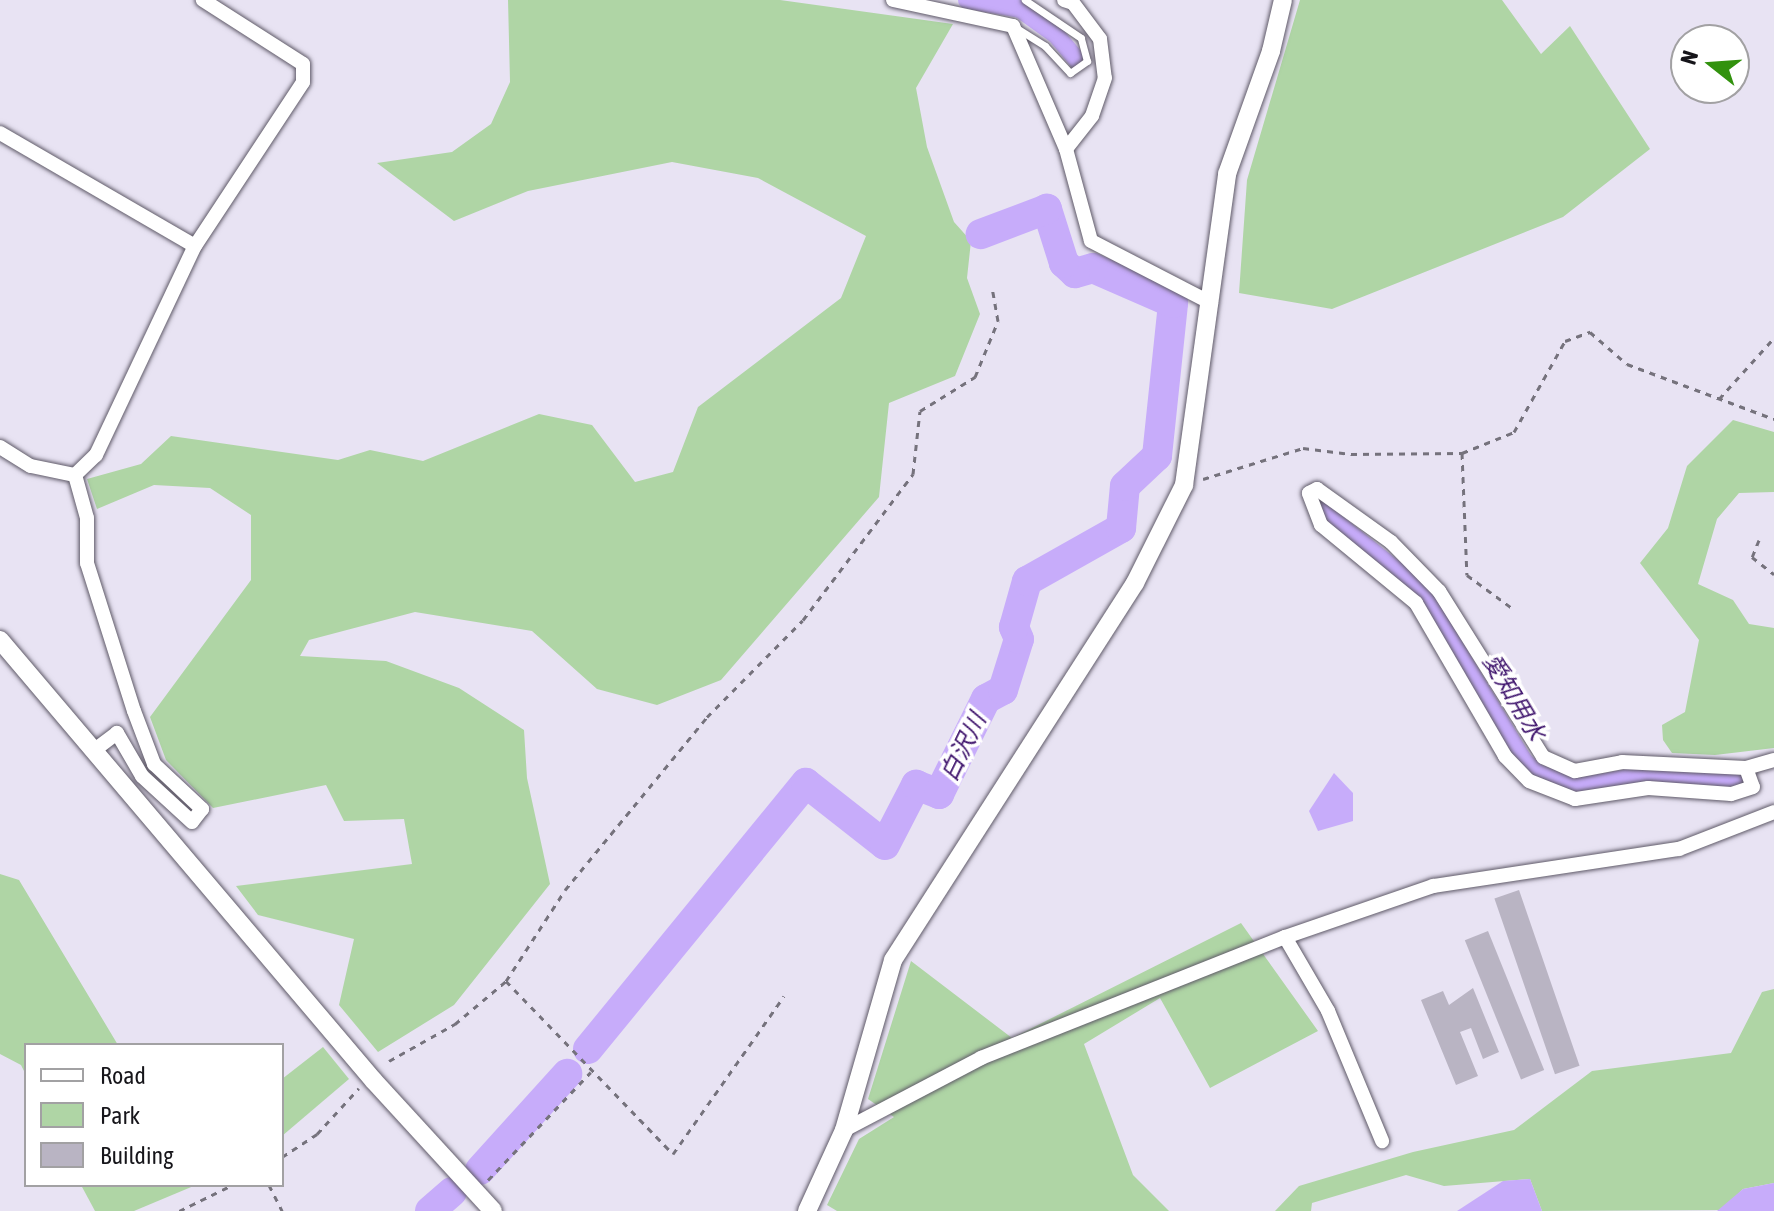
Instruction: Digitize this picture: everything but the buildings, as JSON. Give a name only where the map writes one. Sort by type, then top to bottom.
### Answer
[{"type":"street","points":[[75,475],[96,455],[195,246],[303,82],[303,64],[203,0]]},
{"type":"street","points":[[893,0],[1013,26],[1066,149],[1091,241],[1211,303]]},
{"type":"street","points":[[1064,0],[1073,3],[1100,39],[1105,78],[1092,116],[1066,149]]},
{"type":"street","points":[[807,1211],[844,1130],[893,960],[1135,583],[1184,485],[1227,174],[1271,51],[1283,0]]},
{"type":"street","points":[[0,133],[195,246]]},
{"type":"street","points":[[0,447],[31,466],[75,475]]},
{"type":"street","points":[[75,475],[87,518],[87,563],[144,738],[154,764],[202,809],[192,822],[142,776],[117,733],[93,751]]},
{"type":"street","points":[[1746,768],[1753,787],[1731,794],[1648,788],[1575,799],[1529,781],[1505,756],[1416,603],[1321,525],[1309,493],[1317,489],[1391,542],[1439,591],[1543,757],[1575,771],[1645,761],[1746,768],[1774,760]]},
{"type":"street","points":[[0,640],[374,1081],[493,1211]]},
{"type":"street","points":[[844,1130],[981,1058],[1285,937],[1433,886],[1679,849],[1774,812]]},
{"type":"street","points":[[1285,937],[1328,1011],[1382,1141]]},
{"type":"lane","points":[[1013,26],[1045,46],[1070,73],[1087,61],[1081,38],[1025,0]]},
{"type":"path","points":[[389,1061],[455,1024],[506,981],[565,890],[707,717],[803,620],[913,474],[920,411],[975,377],[998,321],[992,287]]},
{"type":"path","points":[[1184,485],[1303,448],[1351,454],[1462,453],[1514,432],[1565,341],[1590,332],[1627,364],[1774,419]]},
{"type":"path","points":[[1719,399],[1774,338]]},
{"type":"path","points":[[1462,453],[1467,575],[1512,608]]},
{"type":"path","points":[[1759,540],[1752,557],[1774,574]]},
{"type":"path","points":[[506,981],[673,1154],[784,996]]},
{"type":"path","points":[[483,1185],[591,1072]]},
{"type":"path","points":[[284,1156],[317,1134],[359,1087]]},
{"type":"path","points":[[179,1211],[228,1187]]},
{"type":"path","points":[[270,1187],[282,1211]]},
{"type":"green space","points":[[508,0],[780,0],[953,24],[916,88],[927,147],[954,222],[971,241],[967,278],[980,314],[955,376],[889,403],[879,497],[721,680],[657,705],[597,689],[532,631],[415,612],[309,640],[300,656],[386,661],[459,688],[524,730],[527,778],[550,884],[454,1005],[378,1052],[339,1005],[354,939],[258,915],[236,886],[412,864],[404,819],[344,821],[326,785],[213,808],[166,760],[150,717],[251,580],[251,515],[210,488],[154,485],[97,509],[87,479],[141,464],[171,436],[338,460],[370,450],[423,461],[539,414],[592,425],[635,482],[673,472],[698,407],[841,298],[866,236],[758,178],[672,162],[528,191],[454,221],[377,163],[452,152],[491,124],[510,82]]},
{"type":"green space","points":[[1300,0],[1502,0],[1541,54],[1570,26],[1650,149],[1563,217],[1332,309],[1239,293],[1247,180]]},
{"type":"green space","points":[[1733,420],[1774,432],[1774,492],[1739,493],[1717,519],[1698,584],[1733,600],[1749,624],[1774,628],[1774,748],[1715,755],[1672,753],[1663,740],[1662,725],[1685,712],[1699,640],[1640,563],[1668,528],[1687,466]]},
{"type":"green space","points":[[0,874],[19,880],[117,1043],[24,1043],[24,1071],[21,1065],[0,1054]]},
{"type":"green space","points":[[1241,923],[1318,1031],[1210,1088],[1160,998],[1084,1044],[1133,1175],[1169,1211],[837,1211],[827,1205],[859,1139],[894,1117],[868,1099],[911,961],[1012,1038]]},
{"type":"green space","points":[[1774,989],[1774,1183],[1743,1189],[1721,1210],[1542,1211],[1530,1179],[1444,1186],[1406,1175],[1312,1203],[1311,1211],[1275,1211],[1299,1186],[1413,1152],[1514,1130],[1592,1071],[1731,1053],[1762,992]]},
{"type":"green space","points":[[323,1047],[349,1079],[284,1134],[284,1077]]},
{"type":"green space","points":[[82,1187],[191,1187],[134,1211],[95,1211]]},
{"type":"shaded area","points":[[1334,773],[1353,793],[1353,821],[1318,831],[1309,811]]},
{"type":"shaded area","points":[[1530,1179],[1542,1211],[1457,1211],[1503,1181]]},
{"type":"shaded area","points":[[1774,1183],[1774,1211],[1717,1211],[1743,1189]]},
{"type":"waterway","name":"愛知用水","points":[[967,0],[1020,9],[1056,35],[1077,60]]},
{"type":"waterway","name":"白沢川","points":[[588,1049],[806,783],[885,845],[916,785],[939,794],[986,699],[1003,690],[1019,639],[1014,627],[1027,581],[1121,528],[1125,486],[1157,456],[1173,303],[1093,268],[1075,273],[1064,263],[1047,209],[981,234]]},
{"type":"waterway","name":"愛知用水","points":[[1315,494],[1333,520],[1420,589],[1523,760],[1537,773],[1581,786],[1640,776],[1740,782]]},
{"type":"waterway","name":"白沢川","points":[[480,1170],[567,1074]]},
{"type":"waterway","name":"白沢川","points":[[430,1211],[452,1192]]}]
